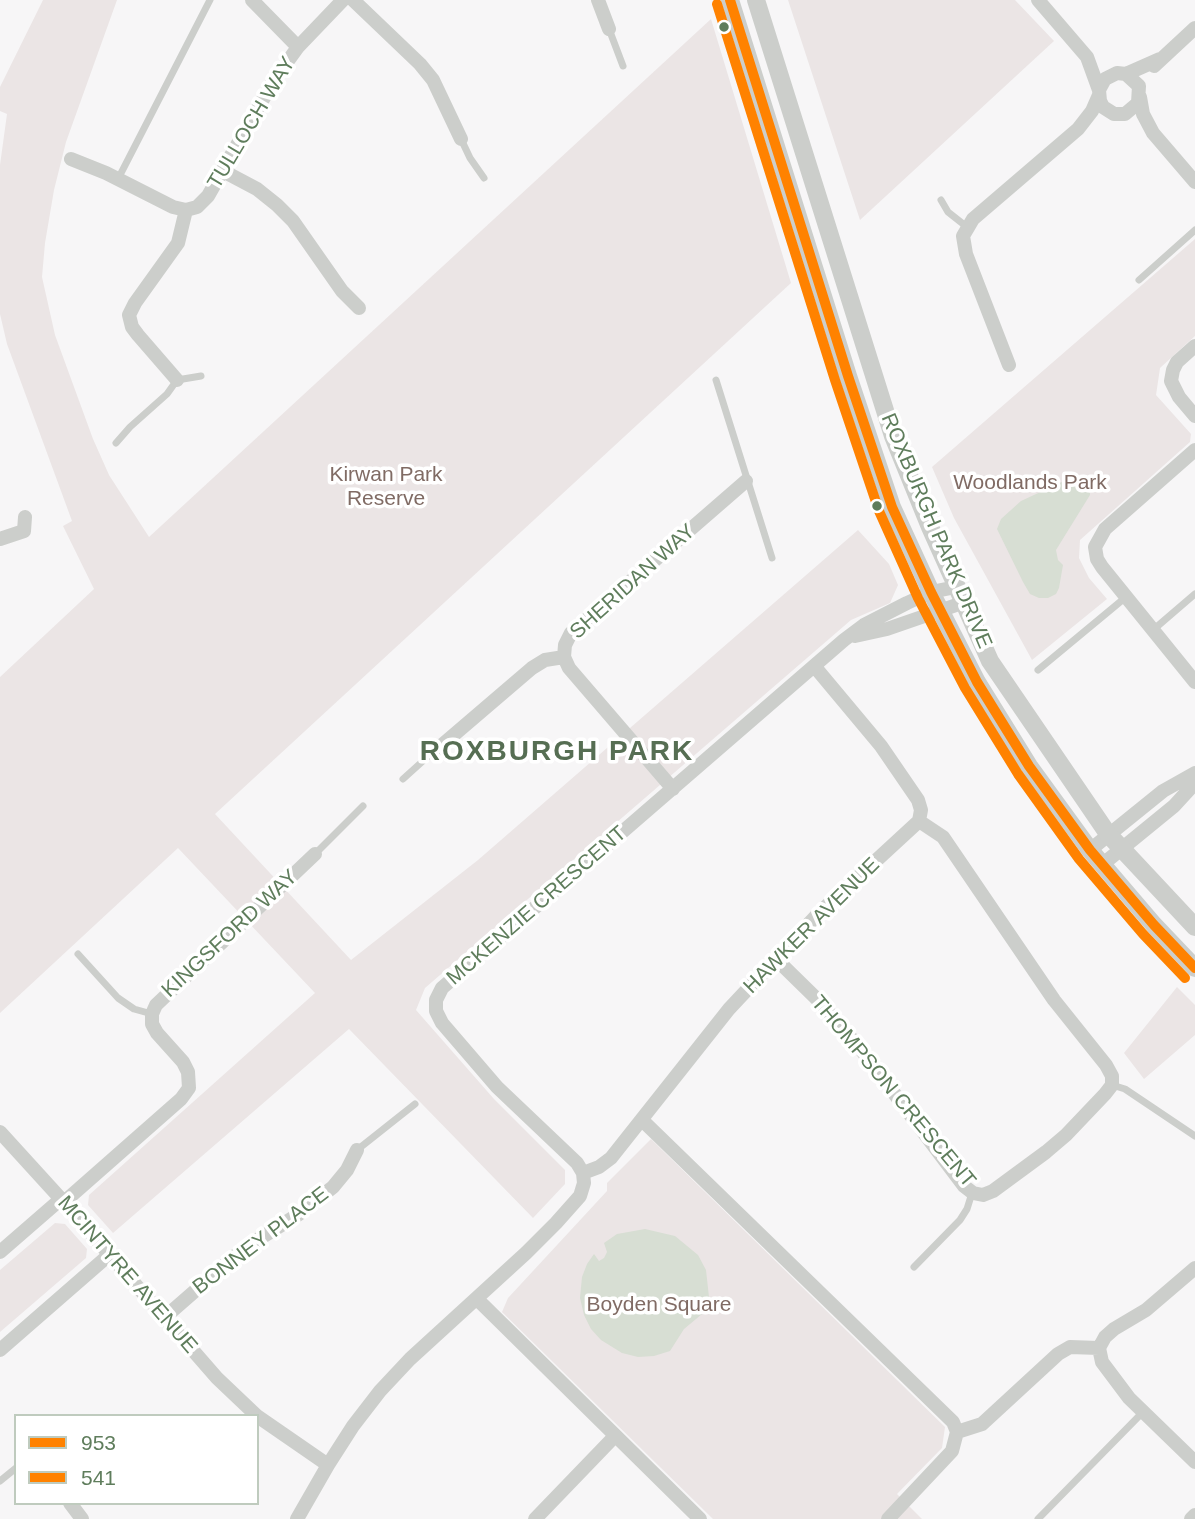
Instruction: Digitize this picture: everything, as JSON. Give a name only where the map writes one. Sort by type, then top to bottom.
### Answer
[{"type":"street","points":[[252,0],[298,47]]},
{"type":"street","name":"TULLOCH WAY","points":[[186,210],[197,207],[208,196],[274,80],[298,47],[343,0]]},
{"type":"street","points":[[353,0],[410,54],[433,80],[461,139]]},
{"type":"street","points":[[598,0],[608,29]]},
{"type":"street","name":"ROXBURGH PARK DRIVE","points":[[730,0],[848,376],[905,538],[977,682],[1029,766],[1096,857],[1195,968]]},
{"type":"street","name":"ROXBURGH PARK DRIVE","points":[[756,0],[893,436],[990,660],[1115,841],[1195,927]]},
{"type":"street","points":[[1038,0],[1087,57],[1103,107],[1153,133]]},
{"type":"street","points":[[1078,129],[1099,118],[1135,108],[1147,76],[1160,59],[1195,28]]},
{"type":"street","points":[[1087,57],[1136,81],[1143,114],[1153,133],[1195,182]]},
{"type":"street","points":[[1009,365],[963,245],[967,227],[1078,129],[1092,111],[1105,79],[1160,59]]},
{"type":"street","points":[[71,154],[173,207],[186,210],[178,243],[135,303],[130,316],[132,327],[177,380]]},
{"type":"street","points":[[223,171],[257,189],[277,205],[293,222],[342,291],[359,308]]},
{"type":"street","points":[[1195,346],[1177,362],[1171,381],[1179,397],[1195,416]]},
{"type":"street","points":[[1195,450],[1105,529],[1095,547],[1097,559],[1195,682]]},
{"type":"street","name":"SHERIDAN WAY","points":[[673,789],[569,668],[564,657],[565,645],[571,633],[746,481]]},
{"type":"street","points":[[0,539],[24,531],[26,517]]},
{"type":"street","name":"MCKENZIE CRESCENT","points":[[583,1173],[577,1163],[497,1087],[442,1023],[436,1011],[436,1000],[442,988],[844,640],[864,625],[931,592],[960,595]]},
{"type":"street","name":"MCKENZIE CRESCENT","points":[[844,640],[941,612],[960,595]]},
{"type":"street","points":[[435,751],[532,668],[545,660],[564,657]]},
{"type":"street","points":[[815,667],[881,746],[918,800],[921,810],[919,821],[943,837],[1054,1000],[1107,1065],[1112,1076],[1112,1085]]},
{"type":"street","points":[[1096,857],[1163,791],[1195,773]]},
{"type":"street","points":[[1115,841],[1174,806],[1195,783]]},
{"type":"street","name":"HAWKER AVENUE","points":[[583,1173],[599,1167],[611,1158],[721,1018],[817,915],[919,821]]},
{"type":"street","name":"KINGSFORD WAY","points":[[62,1200],[181,1099],[189,1088],[188,1072],[183,1062],[156,1033],[152,1024],[152,1014],[163,996],[315,854]]},
{"type":"street","name":"THOMPSON CRESCENT","points":[[776,959],[822,1004],[855,1042],[964,1186],[972,1192],[983,1195],[993,1191],[1046,1152],[1112,1085]]},
{"type":"street","points":[[642,1119],[953,1423],[957,1432],[952,1451],[888,1519]]},
{"type":"street","name":"MCINTYRE AVENUE","points":[[0,1132],[217,1378],[255,1414]]},
{"type":"street","name":"BONNEY PLACE","points":[[164,1318],[243,1250],[299,1214],[333,1187],[347,1170],[357,1150]]},
{"type":"street","points":[[297,1519],[328,1465],[380,1391],[410,1359],[526,1253],[580,1196],[584,1184],[583,1173]]},
{"type":"street","points":[[0,1252],[62,1200]]},
{"type":"street","points":[[0,1350],[109,1255]]},
{"type":"street","points":[[1099,1348],[1114,1329],[1146,1310],[1195,1268]]},
{"type":"street","points":[[477,1299],[700,1519]]},
{"type":"street","points":[[957,1432],[982,1424],[1058,1354],[1070,1347],[1099,1348]]},
{"type":"street","points":[[1099,1348],[1102,1362],[1129,1398],[1195,1462]]},
{"type":"street","name":"MCINTYRE AVENUE","points":[[259,1417],[328,1465]]},
{"type":"street","points":[[535,1519],[615,1436]]},
{"type":"street","points":[[1191,1519],[1195,1515]]},
{"type":"lane","points":[[118,179],[210,0]]},
{"type":"lane","points":[[608,29],[623,66]]},
{"type":"lane","points":[[461,139],[484,178]]},
{"type":"lane","points":[[942,200],[948,212],[967,227]]},
{"type":"lane","points":[[1139,279],[1195,230]]},
{"type":"lane","points":[[116,443],[167,394],[177,380],[201,376]]},
{"type":"lane","points":[[716,380],[772,558]]},
{"type":"lane","points":[[1153,630],[1195,594]]},
{"type":"lane","points":[[1038,670],[1126,597]]},
{"type":"lane","points":[[403,779],[435,751]]},
{"type":"lane","points":[[315,854],[363,806]]},
{"type":"lane","points":[[78,954],[118,998],[134,1009],[152,1014]]},
{"type":"lane","points":[[1112,1085],[1125,1089],[1195,1136]]},
{"type":"lane","name":"BONNEY PLACE","points":[[357,1150],[415,1104]]},
{"type":"lane","points":[[914,1267],[960,1220],[967,1209],[972,1192]]},
{"type":"lane","points":[[1038,1519],[1143,1412]]},
{"type":"lane","points":[[0,1481],[14,1470]]},
{"type":"green space","name":"Kirwan Park Reserve","points":[[43,0],[117,0],[66,142],[54,190],[42,277],[55,335],[93,439],[109,475],[149,537],[711,19],[791,283],[215,814],[351,960],[478,860],[858,530],[889,564],[898,585],[890,603],[851,620],[425,988],[416,1010],[494,1099],[565,1170],[565,1184],[533,1218],[349,1029],[113,1233],[88,1205],[89,1195],[315,993],[178,848],[0,1013],[0,677],[94,589],[63,526],[72,521],[7,344],[0,314],[0,165],[7,114],[0,111],[0,87]]},
{"type":"green space","points":[[788,0],[1015,0],[1054,41],[860,220]]},
{"type":"green space","name":"Woodlands Park","points":[[1195,239],[1195,336],[1160,368],[1156,395],[1191,434],[1190,442],[1080,540],[1079,558],[1089,578],[1107,599],[1032,660],[954,518],[932,467]]},
{"type":"green space","points":[[1177,987],[1195,1005],[1195,1035],[1144,1079],[1124,1053]]},
{"type":"green space","name":"Boyden Square","points":[[651,1139],[945,1427],[942,1448],[897,1494],[922,1519],[713,1519],[502,1312],[508,1298],[607,1191],[607,1183]]},
{"type":"green space","points":[[55,1223],[65,1224],[87,1249],[86,1258],[0,1332],[0,1270]]},
{"type":"shaded area","points":[[1078,477],[1086,481],[1090,495],[1056,550],[1058,560],[1063,565],[1059,588],[1056,594],[1048,598],[1039,598],[1030,594],[997,529],[1001,519],[1021,501]]},
{"type":"shaded area","points":[[645,1229],[675,1236],[698,1255],[706,1270],[709,1297],[708,1309],[684,1329],[670,1351],[638,1357],[622,1353],[601,1340],[584,1315],[580,1298],[582,1277],[587,1264],[594,1254],[599,1261],[604,1258],[607,1252],[604,1243],[617,1234]]},
{"type":"transit line","name":"953","points":[[730,0],[892,507],[931,592],[977,682],[1029,766],[1090,850],[1195,968]]},
{"type":"transit line","name":"541","points":[[717,4],[879,511],[918,598],[965,688],[1018,774],[1079,859],[1185,978]]},
{"type":"district","name":"ROXBURGH PARK","points":[[557,752]]}]
